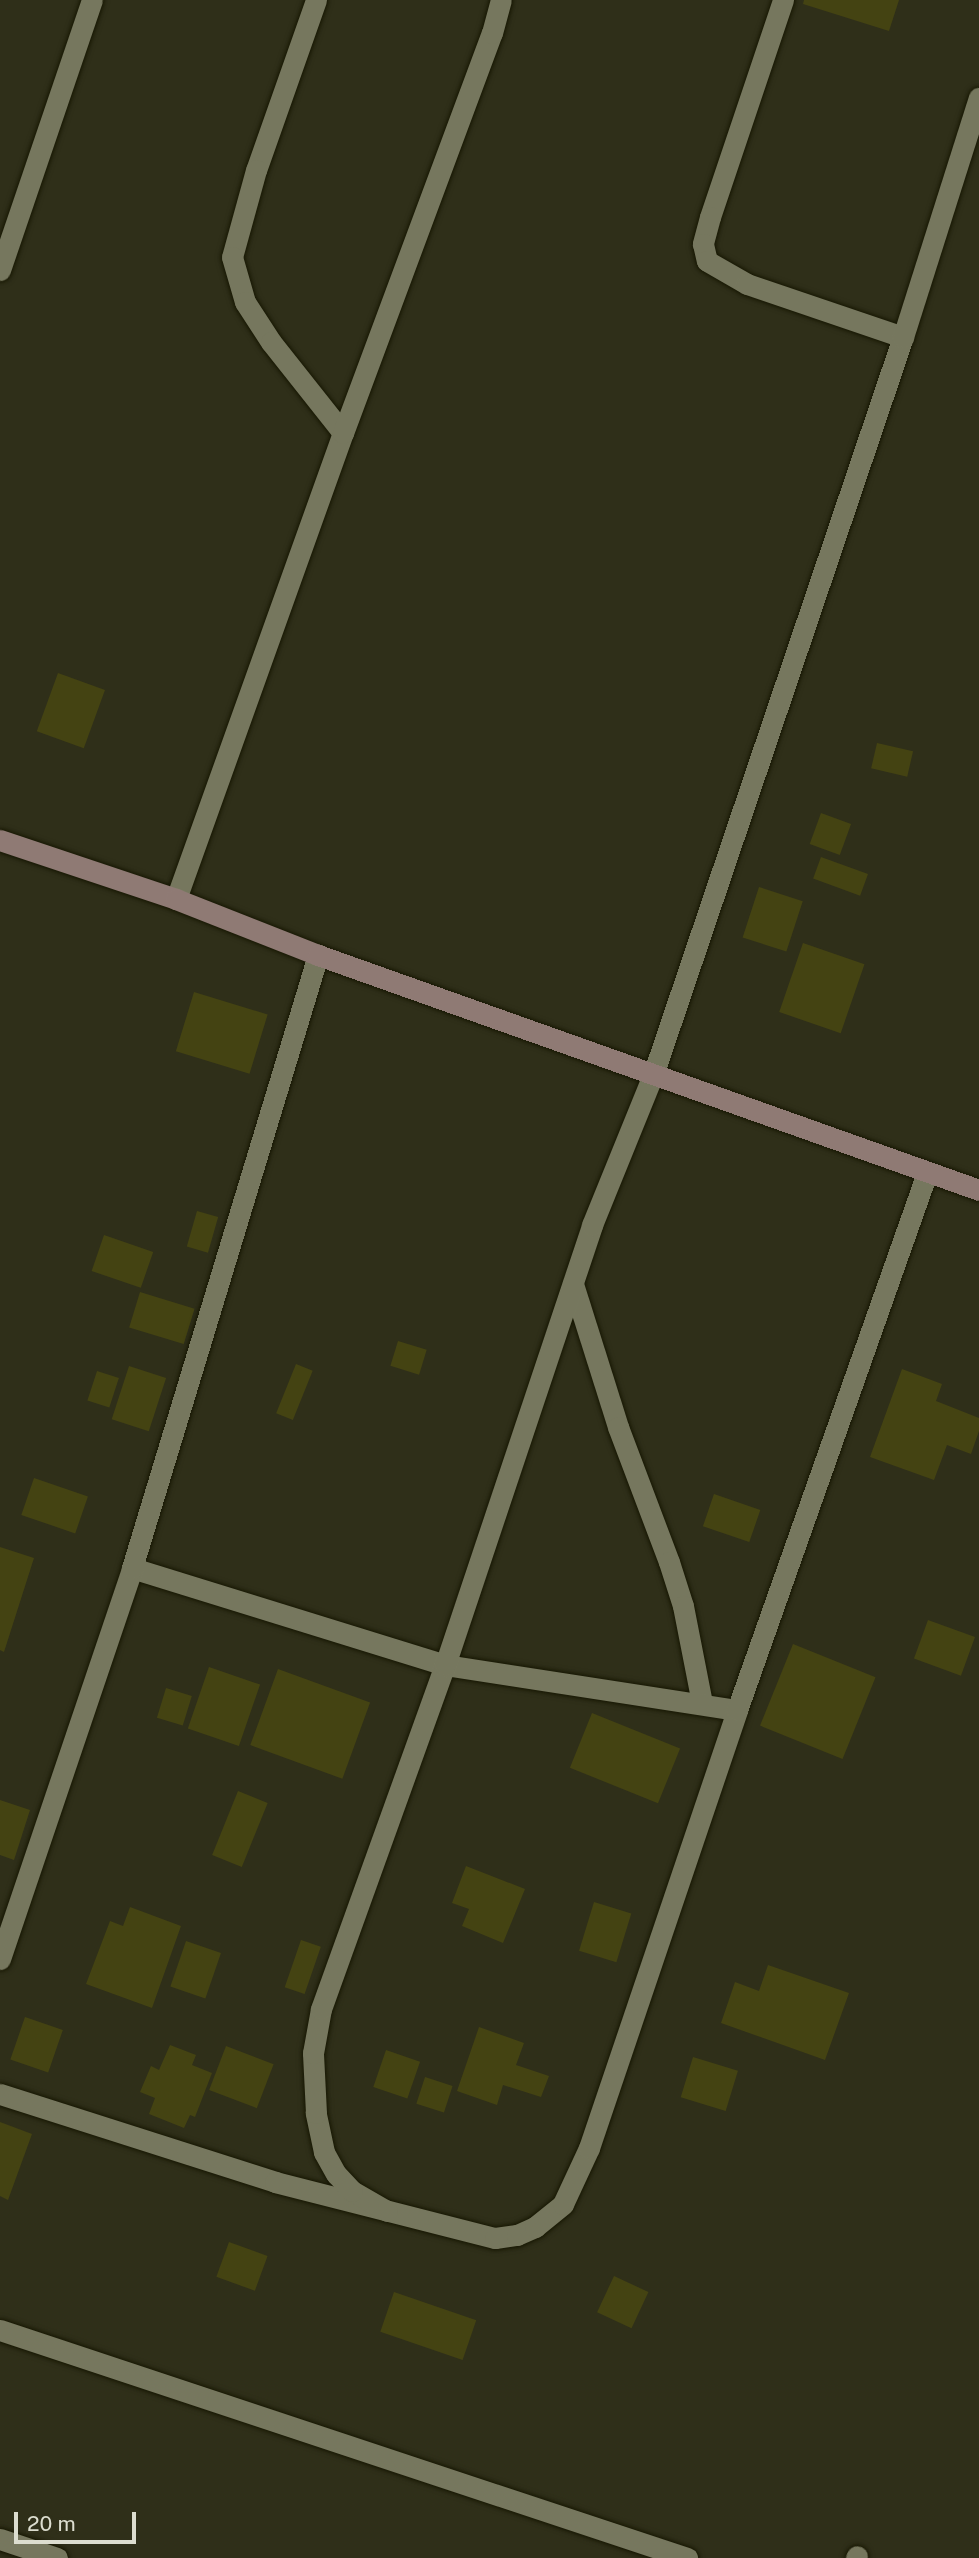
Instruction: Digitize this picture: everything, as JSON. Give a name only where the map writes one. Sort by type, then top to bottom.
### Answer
[{"type":"main road","points":[[0,840],[176,899],[318,955],[979,1190]]},
{"type":"street","points":[[0,270],[92,0]]},
{"type":"street","points":[[316,0],[256,170],[232,257],[245,302],[271,342],[343,433]]},
{"type":"street","points":[[176,899],[343,433],[492,33],[501,0]]},
{"type":"street","points":[[783,0],[710,217],[703,244],[707,261],[747,284],[903,337]]},
{"type":"street","points":[[387,2211],[352,2191],[336,2174],[324,2152],[316,2113],[313,2053],[321,2009],[445,1665],[592,1225],[653,1075],[903,337],[979,98]]},
{"type":"street","points":[[0,1959],[132,1568],[318,955]]},
{"type":"street","points":[[0,2094],[275,2182],[495,2238],[517,2235],[535,2227],[563,2204],[589,2148],[737,1710],[927,1173]]},
{"type":"street","points":[[573,1284],[618,1427],[676,1584],[702,1703]]},
{"type":"street","points":[[132,1568],[445,1665],[737,1710]]},
{"type":"street","points":[[0,2332],[687,2558]]},
{"type":"street","points":[[0,2539],[57,2558]]},
{"type":"building","points":[[804,0],[899,0],[889,31],[803,4]]},
{"type":"building","points":[[58,673],[105,690],[84,748],[37,731]]},
{"type":"building","points":[[877,743],[913,751],[907,777],[871,768]]},
{"type":"building","points":[[821,813],[851,824],[840,855],[810,844]]},
{"type":"building","points":[[821,857],[868,874],[860,896],[813,879]]},
{"type":"building","points":[[759,887],[803,901],[786,952],[743,937]]},
{"type":"building","points":[[803,943],[864,964],[841,1033],[779,1012]]},
{"type":"building","points":[[194,992],[268,1015],[250,1074],[176,1051]]},
{"type":"building","points":[[197,1211],[218,1217],[208,1253],[187,1247]]},
{"type":"building","points":[[104,1235],[153,1252],[141,1288],[92,1271]]},
{"type":"building","points":[[140,1292],[195,1309],[184,1344],[129,1327]]},
{"type":"building","points":[[398,1341],[427,1350],[419,1375],[390,1366]]},
{"type":"building","points":[[296,1364],[313,1371],[293,1420],[276,1413]]},
{"type":"building","points":[[129,1366],[166,1378],[149,1431],[112,1419]]},
{"type":"building","points":[[902,1369],[942,1384],[936,1401],[979,1418],[979,1431],[971,1454],[947,1445],[934,1480],[870,1457]]},
{"type":"building","points":[[97,1371],[119,1378],[109,1408],[87,1400]]},
{"type":"building","points":[[34,1478],[88,1497],[75,1533],[21,1515]]},
{"type":"building","points":[[714,1494],[760,1510],[749,1542],[703,1526]]},
{"type":"building","points":[[0,1547],[34,1558],[4,1652],[0,1650]]},
{"type":"building","points":[[928,1620],[975,1637],[961,1676],[914,1659]]},
{"type":"building","points":[[793,1644],[876,1677],[843,1759],[760,1726]]},
{"type":"building","points":[[209,1667],[260,1685],[239,1746],[188,1728]]},
{"type":"building","points":[[278,1669],[370,1703],[342,1779],[250,1745]]},
{"type":"building","points":[[166,1688],[192,1696],[183,1726],[157,1718]]},
{"type":"building","points":[[592,1713],[680,1749],[658,1803],[570,1768]]},
{"type":"building","points":[[238,1791],[268,1803],[242,1867],[212,1855]]},
{"type":"building","points":[[0,1800],[30,1810],[14,1860],[0,1855]]},
{"type":"building","points":[[466,1866],[525,1889],[503,1943],[462,1926],[469,1909],[452,1903]]},
{"type":"building","points":[[594,1902],[631,1913],[616,1962],[579,1951]]},
{"type":"building","points":[[130,1907],[181,1926],[152,2008],[86,1984],[110,1921],[123,1926]]},
{"type":"building","points":[[301,1940],[321,1947],[305,1994],[285,1987]]},
{"type":"building","points":[[186,1941],[221,1953],[205,1998],[170,1986]]},
{"type":"building","points":[[768,1965],[849,1993],[825,2060],[721,2023],[735,1982],[759,1991]]},
{"type":"building","points":[[25,2017],[63,2030],[48,2073],[10,2060]]},
{"type":"building","points":[[479,2027],[524,2043],[516,2065],[549,2076],[541,2097],[503,2085],[497,2105],[457,2091]]},
{"type":"building","points":[[170,2045],[196,2055],[192,2065],[212,2073],[195,2117],[190,2115],[184,2128],[149,2114],[155,2098],[140,2092],[151,2066],[159,2070]]},
{"type":"building","points":[[226,2046],[274,2064],[257,2108],[209,2090]]},
{"type":"building","points":[[386,2050],[420,2062],[407,2099],[373,2087]]},
{"type":"building","points":[[693,2057],[738,2071],[726,2111],[681,2097]]},
{"type":"building","points":[[425,2077],[453,2086],[444,2113],[416,2104]]},
{"type":"building","points":[[0,2122],[32,2134],[8,2200],[0,2196]]},
{"type":"building","points":[[229,2242],[268,2256],[255,2291],[216,2277]]},
{"type":"building","points":[[614,2276],[648,2292],[632,2328],[597,2312]]},
{"type":"building","points":[[394,2292],[476,2320],[463,2360],[380,2332]]}]
